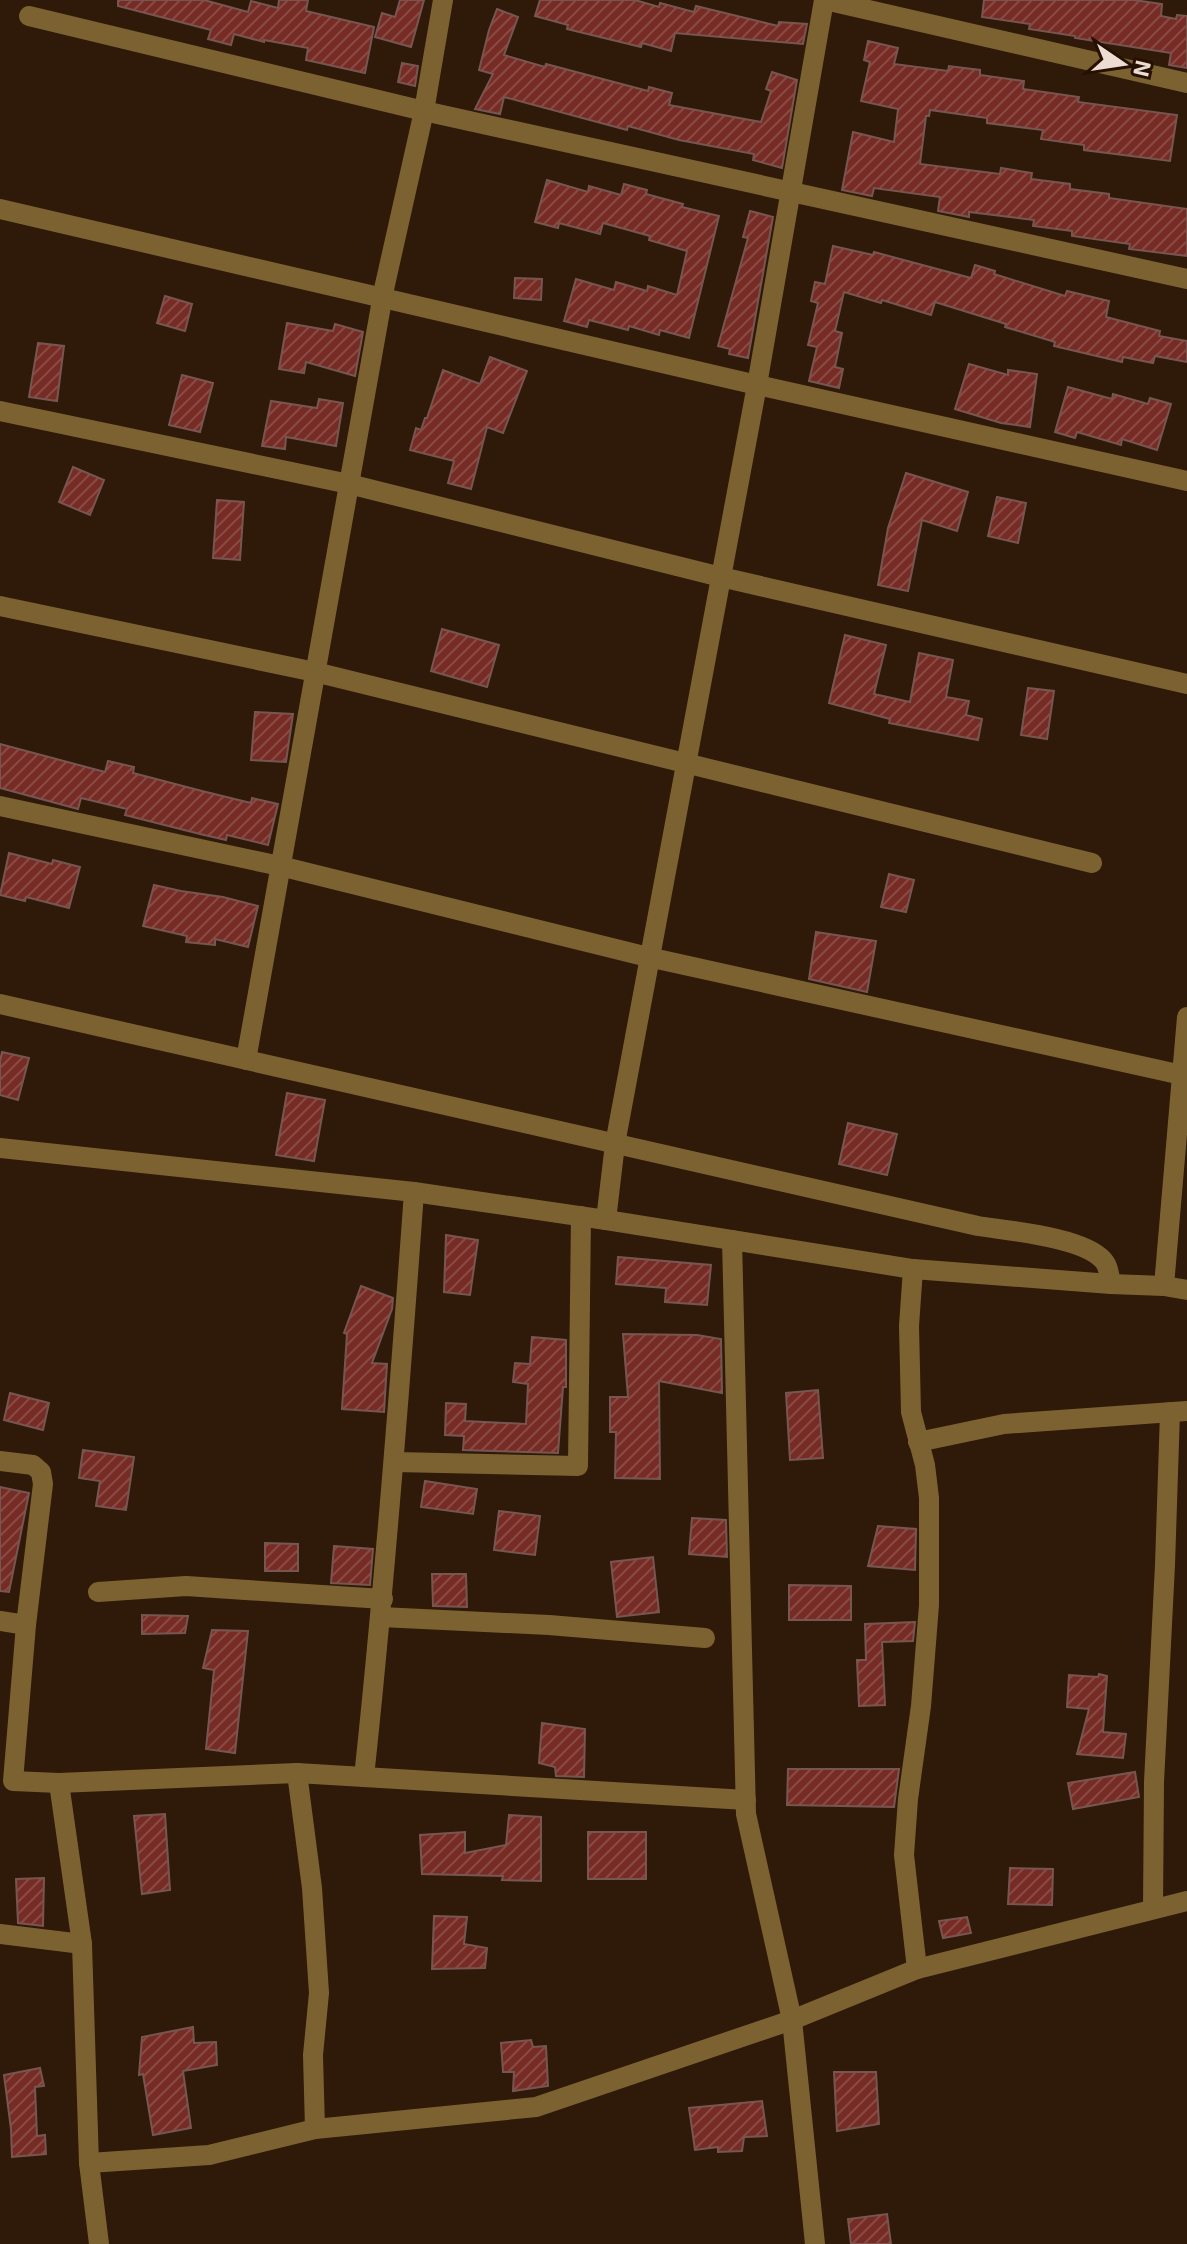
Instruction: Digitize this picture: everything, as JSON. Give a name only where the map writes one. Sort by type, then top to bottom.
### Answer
[{"type":"street","points":[[246,1060],[382,296],[424,111],[443,0]]},
{"type":"street","points":[[606,1220],[615,1144],[648,957],[757,385],[824,0],[1187,83]]},
{"type":"street","points":[[29,16],[424,111],[1187,279]]},
{"type":"street","points":[[0,209],[757,385],[1187,481]]},
{"type":"street","points":[[0,411],[349,484],[721,577],[1187,684]]},
{"type":"street","points":[[0,606],[315,672],[1092,863]]},
{"type":"street","points":[[0,806],[280,866],[648,957],[1182,1075]]},
{"type":"street","points":[[0,1004],[978,1226],[1075,1244],[1092,1251],[1106,1263],[1111,1284]]},
{"type":"street","points":[[1164,1286],[1187,1017]]},
{"type":"street","points":[[0,1148],[414,1192],[913,1269],[1187,1290]]},
{"type":"street","points":[[364,1777],[395,1462],[414,1192]]},
{"type":"street","points":[[395,1462],[578,1466],[581,1216]]},
{"type":"street","points":[[732,1240],[746,1814],[792,2020],[815,2244]]},
{"type":"street","points":[[913,1269],[909,1326],[911,1412],[925,1465],[929,1498],[929,1605],[904,1855],[917,1969]]},
{"type":"street","points":[[918,1442],[1004,1424],[1178,1412],[1165,1565],[1154,1782],[1153,1908]]},
{"type":"street","points":[[0,1461],[33,1465],[41,1472],[43,1484],[6,1780],[59,1783],[297,1773],[746,1800]]},
{"type":"street","points":[[98,1592],[186,1586],[549,1625],[705,1638]]},
{"type":"street","points":[[0,1621],[26,1625]]},
{"type":"street","points":[[297,1773],[312,1888],[319,1993],[313,2055],[315,2129]]},
{"type":"street","points":[[59,1783],[82,1944],[89,2163],[99,2244]]},
{"type":"street","points":[[89,2163],[209,2155],[315,2129],[536,2107],[792,2020],[917,1969],[1187,1901]]},
{"type":"street","points":[[0,1934],[82,1944]]},
{"type":"building","points":[[118,0],[204,0],[248,12],[251,1],[278,8],[279,0],[308,0],[306,11],[374,27],[365,73],[306,60],[308,48],[234,34],[231,45],[208,39],[211,30],[118,6]]},
{"type":"building","points":[[400,0],[424,0],[411,47],[375,37],[382,13],[395,17]]},
{"type":"building","points":[[540,0],[635,0],[694,12],[696,6],[778,26],[779,22],[807,24],[803,44],[675,33],[671,51],[567,29],[568,25],[535,16]]},
{"type":"building","points":[[984,0],[1134,0],[1162,4],[1161,16],[1176,19],[1177,15],[1187,16],[1187,68],[1169,65],[1171,53],[1075,38],[1029,29],[1030,24],[982,17]]},
{"type":"building","points":[[497,9],[518,17],[504,55],[648,91],[649,87],[672,93],[669,105],[761,122],[771,91],[766,89],[772,72],[797,80],[782,168],[753,160],[754,154],[679,140],[628,126],[627,130],[504,97],[500,114],[475,109],[493,74],[479,70]]},
{"type":"building","points":[[868,41],[898,48],[894,64],[948,71],[949,66],[980,70],[980,75],[1024,81],[1023,89],[1079,97],[1078,102],[1177,115],[1170,161],[1084,150],[1084,145],[1041,139],[1043,130],[987,123],[987,118],[930,110],[929,116],[926,116],[920,164],[1000,174],[1001,168],[1032,173],[1031,179],[1070,184],[1070,189],[1187,209],[1187,256],[1129,249],[1130,244],[1072,236],[1072,231],[1033,226],[1034,220],[969,212],[969,217],[938,211],[940,197],[874,188],[872,196],[842,190],[853,132],[894,142],[898,109],[861,101],[870,62],[864,60]]},
{"type":"building","points":[[402,63],[418,66],[415,86],[398,82]]},
{"type":"building","points":[[547,180],[588,192],[589,186],[621,195],[624,184],[647,190],[646,194],[683,204],[682,207],[719,216],[689,338],[660,330],[659,335],[629,326],[628,330],[589,320],[587,327],[564,321],[576,279],[614,290],[616,282],[647,291],[648,286],[677,295],[687,251],[649,240],[650,236],[603,223],[600,234],[559,223],[558,228],[535,222]]},
{"type":"building","points":[[750,211],[773,217],[748,358],[729,354],[730,349],[718,346],[748,238],[743,237]]},
{"type":"building","points":[[833,246],[873,255],[874,252],[971,278],[975,265],[1065,296],[1067,291],[1109,301],[1106,317],[1160,331],[1159,336],[1187,341],[1187,362],[1155,356],[1153,363],[1123,357],[1122,362],[1054,346],[1055,342],[935,302],[931,315],[844,292],[835,331],[842,333],[835,367],[843,369],[839,388],[809,381],[817,347],[808,345],[818,303],[811,301],[815,282],[825,284]]},
{"type":"building","points":[[515,278],[542,279],[541,300],[514,298]]},
{"type":"building","points":[[165,296],[192,304],[185,331],[157,323]]},
{"type":"building","points":[[287,323],[333,331],[335,324],[363,332],[355,376],[306,362],[304,373],[279,369]]},
{"type":"building","points":[[38,343],[64,346],[57,401],[29,397]]},
{"type":"building","points":[[490,357],[527,371],[503,433],[487,427],[471,489],[448,483],[454,461],[410,450],[416,428],[421,430],[427,418],[443,370],[480,384]]},
{"type":"building","points":[[969,364],[1008,375],[1008,370],[1037,374],[1030,427],[1001,423],[955,409]]},
{"type":"building","points":[[182,375],[213,383],[200,432],[169,425]]},
{"type":"building","points":[[1068,387],[1112,399],[1113,394],[1148,404],[1150,398],[1171,404],[1157,450],[1122,439],[1121,445],[1077,432],[1075,438],[1055,432]]},
{"type":"building","points":[[319,399],[343,403],[336,446],[286,437],[285,449],[262,446],[271,401],[317,408]]},
{"type":"building","points":[[73,467],[104,480],[90,515],[59,502]]},
{"type":"building","points":[[906,473],[968,492],[957,531],[922,520],[908,591],[878,585],[888,528]]},
{"type":"building","points":[[997,497],[1026,503],[1018,543],[988,536]]},
{"type":"building","points":[[217,500],[244,502],[240,560],[213,558]]},
{"type":"building","points":[[442,629],[499,645],[487,687],[431,671]]},
{"type":"building","points":[[845,635],[886,645],[874,694],[910,702],[919,653],[953,660],[946,697],[969,701],[966,715],[982,719],[978,740],[889,723],[890,719],[829,703]]},
{"type":"building","points":[[1028,688],[1054,691],[1047,739],[1021,735]]},
{"type":"building","points":[[255,712],[293,714],[286,762],[251,760]]},
{"type":"building","points":[[0,744],[105,772],[108,761],[134,767],[133,773],[202,791],[251,803],[252,798],[278,804],[268,845],[227,835],[226,840],[200,834],[125,815],[127,809],[81,798],[78,809],[0,788]]},
{"type":"building","points":[[9,853],[52,864],[53,860],[80,867],[69,908],[26,897],[25,901],[0,895]]},
{"type":"building","points":[[889,874],[914,880],[906,912],[881,907]]},
{"type":"building","points":[[154,885],[258,906],[248,947],[215,939],[215,945],[186,942],[187,936],[143,926]]},
{"type":"building","points":[[816,932],[876,941],[867,992],[809,979]]},
{"type":"building","points":[[2,1052],[29,1058],[18,1100],[0,1095]]},
{"type":"building","points":[[287,1093],[325,1100],[314,1161],[276,1155]]},
{"type":"building","points":[[848,1123],[897,1134],[887,1175],[839,1164]]},
{"type":"building","points":[[446,1235],[478,1240],[470,1295],[444,1292]]},
{"type":"building","points":[[618,1257],[711,1265],[707,1305],[665,1302],[666,1288],[616,1284]]},
{"type":"building","points":[[361,1286],[393,1298],[392,1309],[372,1363],[387,1364],[384,1412],[342,1409],[347,1334],[344,1333]]},
{"type":"building","points":[[623,1334],[697,1335],[721,1339],[722,1393],[659,1381],[660,1479],[615,1478],[616,1432],[610,1432],[610,1397],[628,1397]]},
{"type":"building","points":[[532,1337],[566,1340],[566,1387],[563,1387],[558,1453],[463,1450],[464,1436],[445,1435],[446,1403],[466,1404],[465,1421],[526,1424],[528,1384],[513,1382],[515,1363],[530,1364]]},
{"type":"building","points":[[818,1390],[823,1458],[790,1460],[786,1393]]},
{"type":"building","points":[[10,1393],[49,1403],[43,1430],[4,1420]]},
{"type":"building","points":[[83,1450],[134,1457],[126,1510],[96,1506],[100,1481],[79,1478]]},
{"type":"building","points":[[425,1481],[477,1489],[473,1514],[421,1507]]},
{"type":"building","points":[[0,1487],[29,1493],[9,1592],[0,1591]]},
{"type":"building","points":[[499,1511],[540,1516],[535,1555],[494,1550]]},
{"type":"building","points":[[692,1518],[726,1520],[727,1557],[689,1554]]},
{"type":"building","points":[[878,1526],[916,1529],[915,1570],[868,1566]]},
{"type":"building","points":[[265,1543],[298,1544],[298,1571],[265,1571]]},
{"type":"building","points":[[334,1546],[373,1549],[370,1585],[331,1583]]},
{"type":"building","points":[[653,1557],[659,1612],[617,1617],[611,1562]]},
{"type":"building","points":[[432,1574],[466,1574],[467,1607],[433,1606]]},
{"type":"building","points":[[789,1585],[851,1586],[851,1620],[789,1620]]},
{"type":"building","points":[[142,1615],[188,1616],[185,1633],[142,1634]]},
{"type":"building","points":[[915,1622],[913,1641],[882,1642],[885,1705],[859,1706],[857,1660],[866,1660],[865,1624]]},
{"type":"building","points":[[212,1630],[248,1631],[235,1753],[206,1749],[214,1670],[203,1668]]},
{"type":"building","points":[[1099,1674],[1107,1676],[1103,1732],[1126,1734],[1123,1758],[1077,1754],[1089,1709],[1067,1707],[1069,1675],[1098,1677]]},
{"type":"building","points":[[542,1723],[585,1729],[584,1777],[556,1776],[555,1767],[539,1763]]},
{"type":"building","points":[[788,1769],[899,1769],[894,1807],[787,1805]]},
{"type":"building","points":[[1135,1772],[1139,1797],[1073,1809],[1068,1783]]},
{"type":"building","points":[[165,1814],[170,1890],[142,1894],[134,1816]]},
{"type":"building","points":[[509,1815],[541,1817],[541,1881],[502,1880],[503,1876],[422,1874],[420,1835],[465,1832],[465,1853],[506,1845]]},
{"type":"building","points":[[588,1832],[646,1832],[646,1879],[588,1879]]},
{"type":"building","points":[[1010,1868],[1053,1869],[1052,1905],[1008,1904]]},
{"type":"building","points":[[44,1878],[43,1926],[18,1923],[16,1879]]},
{"type":"building","points":[[434,1916],[467,1917],[464,1944],[487,1948],[485,1968],[432,1969]]},
{"type":"building","points":[[967,1917],[971,1933],[943,1938],[939,1921]]},
{"type":"building","points":[[193,2027],[194,2043],[216,2042],[217,2065],[183,2071],[191,2128],[153,2135],[143,2074],[139,2075],[142,2037]]},
{"type":"building","points":[[531,2040],[533,2047],[546,2046],[548,2086],[513,2091],[514,2072],[503,2072],[501,2043]]},
{"type":"building","points":[[40,2068],[44,2086],[35,2087],[37,2136],[45,2135],[46,2154],[12,2157],[4,2075]]},
{"type":"building","points":[[834,2072],[876,2072],[879,2124],[837,2131]]},
{"type":"building","points":[[762,2101],[767,2136],[744,2137],[742,2151],[718,2152],[718,2147],[695,2150],[689,2108]]},
{"type":"building","points":[[887,2214],[891,2244],[851,2244],[848,2219]]}]
